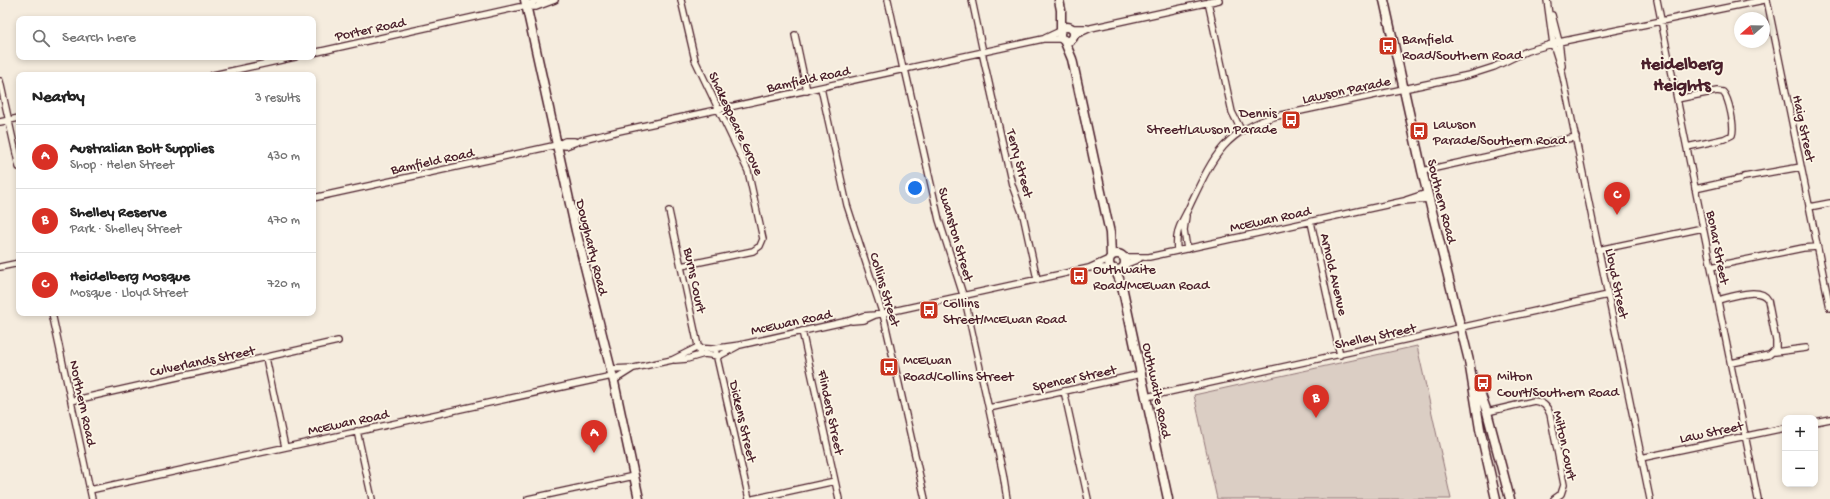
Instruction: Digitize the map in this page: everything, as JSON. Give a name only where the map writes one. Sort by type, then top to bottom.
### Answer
[{"type":"street","name":"Porter Road","points":[[316,52],[525,3],[554,0]]},
{"type":"street","name":"Shakespeare Grove","points":[[680,0],[693,56],[748,171],[762,230],[762,243],[753,251],[681,266]]},
{"type":"street","name":"Swanston Street","points":[[888,0],[938,220],[963,296],[989,408],[1007,499]]},
{"type":"street","name":"Terry Street","points":[[972,0],[1012,185],[1023,215],[1037,279]]},
{"type":"street","name":"Outhwaite Road","points":[[1059,0],[1168,499]]},
{"type":"street","name":"Bamfield Road","points":[[316,197],[557,145],[565,141],[579,141],[1219,0]]},
{"type":"street","name":"Southern Road","points":[[1384,0],[1422,172],[1469,361],[1480,429],[1496,499]]},
{"type":"street","name":"Lloyd Street","points":[[1548,0],[1650,499]]},
{"type":"street","name":"Bonar Street","points":[[1657,0],[1758,499]]},
{"type":"street","name":"Lawson Parade","points":[[1176,251],[1176,231],[1214,158],[1226,143],[1241,130],[1269,119],[1469,75],[1494,67],[1527,51],[1556,43],[1764,0]]},
{"type":"street","name":"Haig Street","points":[[1767,0],[1830,308]]},
{"type":"street","points":[[1208,2],[1232,112],[1241,130]]},
{"type":"street","name":"Dougharty Road","points":[[525,3],[576,231],[612,375],[639,499]]},
{"type":"street","points":[[795,35],[808,91]]},
{"type":"street","points":[[227,72],[281,60]]},
{"type":"street","points":[[0,81],[16,153]]},
{"type":"street","name":"Collins Street","points":[[821,88],[847,205],[882,314],[925,499]]},
{"type":"street","points":[[1677,99],[1717,91],[1725,94],[1728,99],[1733,128],[1732,135],[1724,139],[1686,147]]},
{"type":"street","points":[[0,122],[16,119]]},
{"type":"street","points":[[1422,172],[1576,137]]},
{"type":"street","points":[[1695,189],[1742,178],[1801,167]]},
{"type":"street","name":"McEwan Road","points":[[672,360],[699,348],[715,349],[730,345],[740,345],[848,321],[863,316],[882,314],[1037,279],[1187,249],[1428,196]]},
{"type":"street","points":[[1809,207],[1830,203]]},
{"type":"street","name":"Burns Court","points":[[669,211],[700,355]]},
{"type":"street","name":"Lawson Parade","points":[[1186,214],[1184,230],[1187,249]]},
{"type":"street","name":"Arnold Avenue","points":[[1311,222],[1340,355]]},
{"type":"street","points":[[1598,250],[1703,228]]},
{"type":"street","points":[[1711,267],[1817,245]]},
{"type":"street","name":"McEwan Road","points":[[1088,268],[1117,262]]},
{"type":"street","points":[[0,267],[16,264]]},
{"type":"street","points":[[1718,300],[1754,293],[1764,295],[1768,300],[1776,341],[1775,352]]},
{"type":"street","name":"Shelley Street","points":[[1146,397],[1608,295]]},
{"type":"street","name":"Northern Road","points":[[53,316],[92,499]]},
{"type":"street","name":"Flinders Street","points":[[802,331],[839,499]]},
{"type":"street","name":"Culverlands Street","points":[[71,401],[338,341]]},
{"type":"street","name":"McEwan Road","points":[[90,490],[612,375],[634,368],[672,360],[687,359],[700,355],[707,354],[717,356],[740,345]]},
{"type":"street","points":[[1731,363],[1769,355],[1775,352],[1806,348]]},
{"type":"street","name":"Dickens Street","points":[[715,349],[749,499]]},
{"type":"street","points":[[266,358],[285,447]]},
{"type":"street","name":"Southern Road","points":[[1469,361],[1486,412],[1510,499]]},
{"type":"street","name":"McEwan Road","points":[[612,375],[634,368]]},
{"type":"street","name":"Spencer Street","points":[[989,408],[1141,374]]},
{"type":"street","points":[[1064,391],[1088,499]]},
{"type":"street","name":"Milton Court","points":[[1486,412],[1534,401],[1542,403],[1547,407],[1550,414],[1564,485],[1561,494],[1554,499]]},
{"type":"street","points":[[1818,421],[1830,419]]},
{"type":"street","name":"Law Street","points":[[1641,458],[1782,429]]},
{"type":"street","points":[[357,431],[372,499]]},
{"type":"street","points":[[528,499],[634,476]]},
{"type":"street","points":[[753,499],[835,481]]},
{"type":"shaded area","points":[[1417,346],[1451,499],[1217,499],[1194,395]]},
{"type":"place","name":"Bamfield Road/Southern Road","points":[[1388,46]]},
{"type":"place","name":"Dennis Street/Lawson Parade","points":[[1291,120]]},
{"type":"place","name":"Lawson Parade/Southern Road","points":[[1419,131]]},
{"type":"place","name":"Heidelberg Mosque","points":[[1617,215]]},
{"type":"place","name":"Outhwaite Road/McEwan Road","points":[[1079,276]]},
{"type":"place","name":"Collins Street/McEwan Road","points":[[929,310]]},
{"type":"place","name":"McEwan Road/Collins Street","points":[[889,367]]},
{"type":"place","name":"Milton Court/Southern Road","points":[[1483,383]]},
{"type":"place","name":"Shelley Reserve","points":[[1316,418]]},
{"type":"place","name":"Australian Bolt Supplies","points":[[594,453]]},
{"type":"district","name":"Heidelberg Heights","points":[[1682,73]]}]
